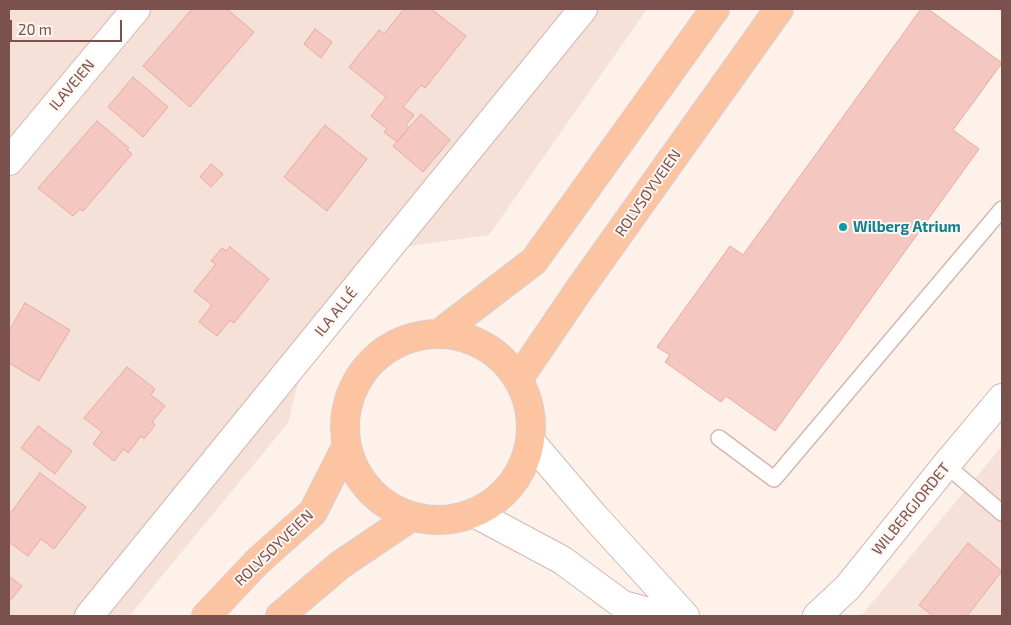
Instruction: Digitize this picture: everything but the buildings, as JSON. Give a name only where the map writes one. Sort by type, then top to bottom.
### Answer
[{"type":"main road","points":[[440,333],[534,261],[715,9]]},
{"type":"main road","name":"ROLVSØYVEIEN","points":[[520,378],[581,288],[779,9]]},
{"type":"main road","points":[[440,333],[486,345],[520,378],[532,409],[532,443],[513,485],[476,514],[444,521],[411,517],[388,506],[369,490],[355,470],[346,447],[345,413],[356,381],[378,354],[407,338],[440,333]]},
{"type":"main road","name":"ROLVSØYVEIEN","points":[[206,616],[258,561],[313,512],[346,447]]},
{"type":"main road","points":[[280,616],[340,565],[411,517]]},
{"type":"street","name":"ILAVEIEN","points":[[9,161],[136,9]]},
{"type":"street","name":"ILA ALLÉ","points":[[89,616],[583,9]]},
{"type":"street","name":"WILBERGJORDET","points":[[817,616],[848,588],[946,464],[1002,398]]},
{"type":"street","points":[[532,443],[594,516],[685,616]]},
{"type":"street","points":[[476,514],[562,560],[623,604],[664,616]]},
{"type":"lane","points":[[719,438],[774,479],[1002,209]]},
{"type":"lane","points":[[946,464],[1002,513]]},
{"type":"shaded area","points":[[9,9],[647,9],[489,235],[388,249],[305,354],[288,423],[129,616],[9,616]]},
{"type":"shaded area","points":[[1002,446],[1002,616],[861,616],[988,463]]},
{"type":"place","name":"Wilberg Atrium","points":[[843,227]]}]
